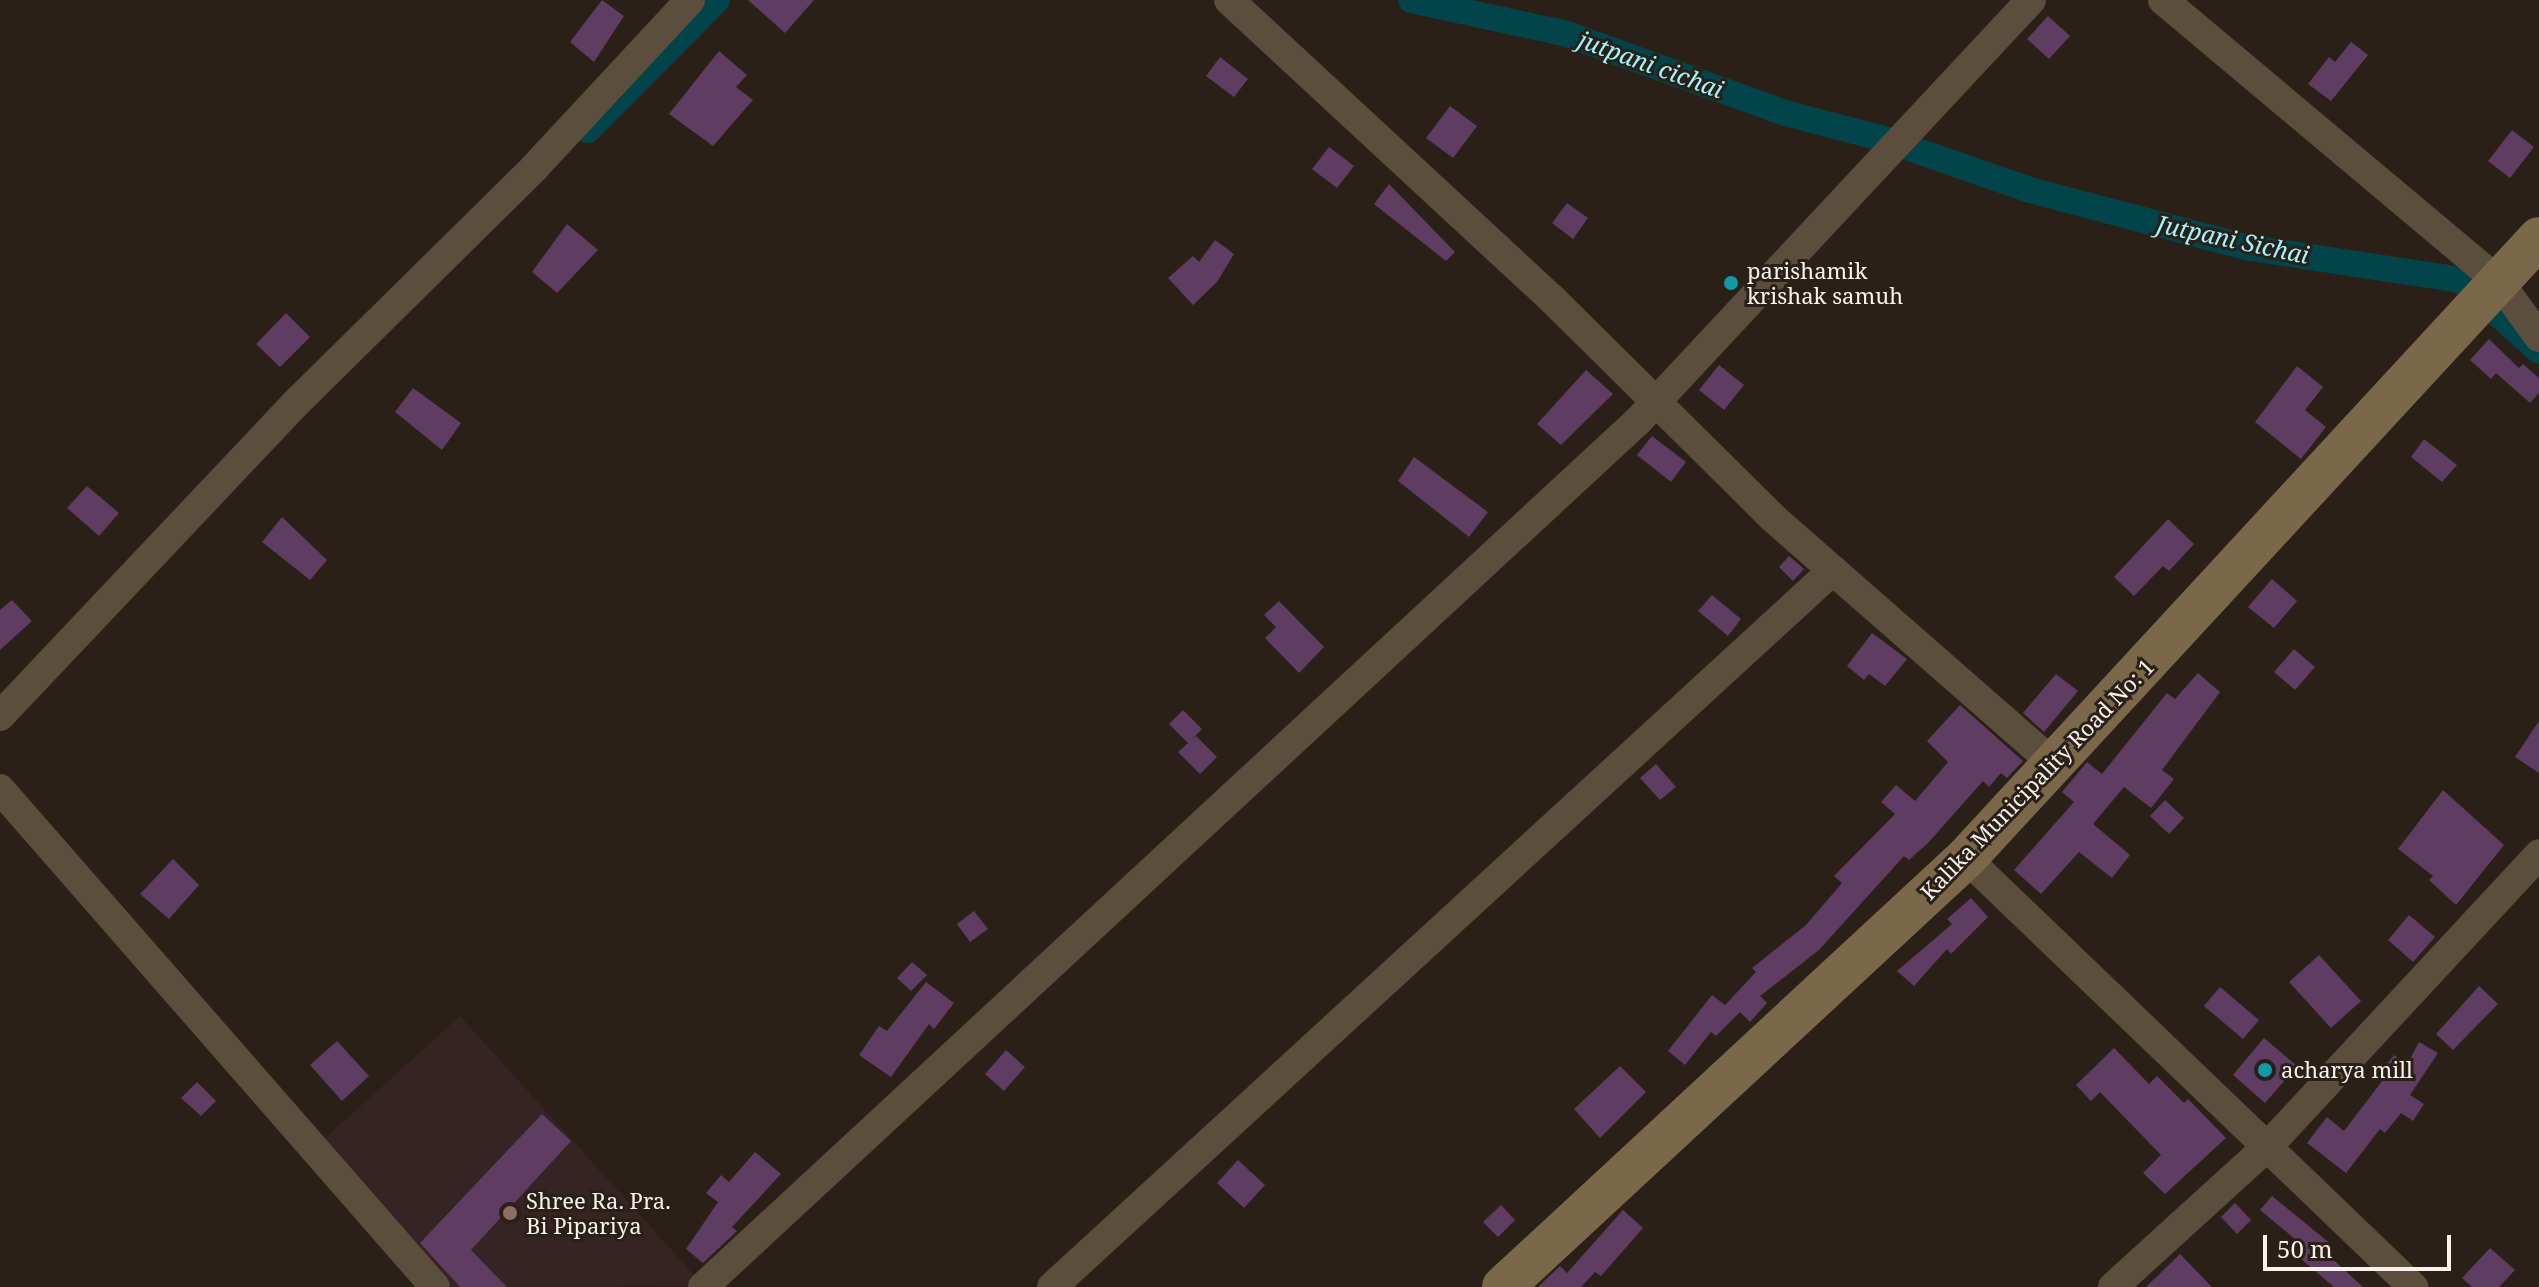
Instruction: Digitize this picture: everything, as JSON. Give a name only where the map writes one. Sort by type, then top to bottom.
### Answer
[{"type":"street","points":[[0,716],[298,401],[534,168],[690,0]]},
{"type":"street","points":[[1229,0],[1551,298],[1654,404],[1833,570],[2055,765]]},
{"type":"street","points":[[703,1287],[1654,404],[2031,0]]},
{"type":"street","points":[[2163,0],[2499,282],[2539,337]]},
{"type":"street","name":"Kalika Municipality Road No: 1","points":[[1503,1287],[1966,858],[2539,238]]},
{"type":"street","points":[[1052,1287],[1833,570]]},
{"type":"street","points":[[0,789],[435,1287]]},
{"type":"street","points":[[2113,1287],[2269,1145],[2539,854]]},
{"type":"street","points":[[1966,858],[2269,1145],[2413,1287]]},
{"type":"shaded area","name":"Shree Ra. Pra. Bi Pipariya","points":[[460,1016],[704,1286],[442,1287],[323,1140]]},
{"type":"building","points":[[602,0],[624,16],[594,62],[570,42]]},
{"type":"building","points":[[748,0],[814,0],[785,33]]},
{"type":"building","points":[[2048,16],[2070,36],[2049,59],[2027,39]]},
{"type":"building","points":[[2351,42],[2368,55],[2331,101],[2308,84],[2329,57],[2335,62]]},
{"type":"building","points":[[719,51],[747,75],[736,87],[753,100],[713,146],[669,114]]},
{"type":"building","points":[[1220,57],[1248,79],[1234,97],[1206,76]]},
{"type":"building","points":[[1450,106],[1477,126],[1453,158],[1426,138]]},
{"type":"building","points":[[2512,130],[2534,147],[2510,178],[2488,161]]},
{"type":"building","points":[[1329,147],[1354,166],[1337,188],[1312,169]]},
{"type":"building","points":[[1389,184],[1455,252],[1446,261],[1374,204]]},
{"type":"building","points":[[1567,203],[1588,218],[1573,239],[1552,223]]},
{"type":"building","points":[[567,224],[598,250],[557,293],[532,272]]},
{"type":"building","points":[[1215,240],[1234,254],[1217,282],[1193,305],[1168,278],[1193,256],[1199,262]]},
{"type":"building","points":[[286,313],[310,337],[280,367],[256,344]]},
{"type":"building","points":[[2489,339],[2519,368],[2523,364],[2539,378],[2539,393],[2530,403],[2496,373],[2491,379],[2470,360]]},
{"type":"building","points":[[1719,365],[1744,385],[1724,410],[1699,390]]},
{"type":"building","points":[[2297,366],[2323,387],[2305,410],[2326,427],[2301,459],[2255,422]]},
{"type":"building","points":[[1586,370],[1613,394],[1561,445],[1537,424]]},
{"type":"building","points":[[413,388],[461,423],[442,450],[395,412]]},
{"type":"building","points":[[1652,436],[1686,462],[1671,482],[1637,455]]},
{"type":"building","points":[[2424,439],[2457,465],[2442,482],[2411,457]]},
{"type":"building","points":[[1414,457],[1488,512],[1469,537],[1398,481]]},
{"type":"building","points":[[87,486],[119,513],[99,536],[67,508]]},
{"type":"building","points":[[282,517],[327,560],[310,580],[262,542]]},
{"type":"building","points":[[2168,519],[2194,544],[2169,571],[2163,566],[2134,596],[2114,577]]},
{"type":"building","points":[[1789,556],[1804,569],[1793,581],[1779,567]]},
{"type":"building","points":[[2272,579],[2297,601],[2274,628],[2248,607]]},
{"type":"building","points":[[1712,595],[1741,619],[1728,636],[1698,611]]},
{"type":"building","points":[[12,600],[32,621],[0,650],[0,610]]},
{"type":"building","points":[[1279,601],[1324,647],[1299,673],[1265,638],[1276,627],[1264,615]]},
{"type":"building","points":[[1872,633],[1907,659],[1885,686],[1869,674],[1864,680],[1847,666]]},
{"type":"building","points":[[2294,649],[2315,667],[2295,690],[2274,672]]},
{"type":"building","points":[[2198,673],[2220,692],[2162,770],[2174,779],[2151,808],[2124,787],[2093,824],[2130,855],[2112,878],[2079,852],[2041,894],[2014,870],[2074,802],[2062,792],[2087,762],[2102,774],[2167,693],[2175,699]]},
{"type":"building","points":[[2056,674],[2078,691],[2044,732],[2023,713]]},
{"type":"building","points":[[1960,705],[2023,761],[2007,778],[2001,773],[1989,787],[1983,781],[1928,843],[1909,860],[1904,856],[1819,950],[1760,996],[1767,1003],[1750,1022],[1740,1012],[1716,1036],[1711,1032],[1685,1065],[1668,1051],[1712,995],[1725,1005],[1756,972],[1752,968],[1806,925],[1842,883],[1834,876],[1895,814],[1881,802],[1896,785],[1915,801],[1948,762],[1927,741]]},
{"type":"building","points":[[1183,710],[1202,729],[1191,740],[1196,736],[1217,757],[1200,774],[1178,752],[1188,743],[1169,724]]},
{"type":"building","points":[[2539,721],[2539,773],[2515,757]]},
{"type":"building","points":[[1656,764],[1676,787],[1660,800],[1640,778]]},
{"type":"building","points":[[2443,790],[2504,845],[2456,905],[2429,880],[2433,876],[2398,849]]},
{"type":"building","points":[[2165,800],[2184,818],[2169,834],[2150,816]]},
{"type":"building","points":[[173,859],[199,885],[169,919],[140,894]]},
{"type":"building","points":[[1971,898],[1988,917],[1951,954],[1947,949],[1914,986],[1897,971],[1952,924],[1947,919]]},
{"type":"building","points":[[974,911],[988,929],[970,942],[957,924]]},
{"type":"building","points":[[2409,915],[2435,937],[2413,962],[2388,940]]},
{"type":"building","points":[[2319,955],[2361,1001],[2331,1028],[2289,982]]},
{"type":"building","points":[[912,962],[927,975],[911,991],[897,978]]},
{"type":"building","points":[[926,982],[954,1003],[934,1029],[929,1024],[891,1077],[859,1055],[879,1026],[887,1031]]},
{"type":"building","points":[[2479,986],[2498,1004],[2453,1050],[2436,1034]]},
{"type":"building","points":[[2220,987],[2259,1020],[2243,1039],[2204,1006]]},
{"type":"building","name":"acharya mill","points":[[2264,1038],[2297,1066],[2265,1103],[2233,1075]]},
{"type":"building","points":[[337,1041],[369,1076],[342,1101],[310,1065]]},
{"type":"building","points":[[2419,1042],[2438,1053],[2410,1095],[2424,1104],[2413,1121],[2401,1113],[2385,1133],[2380,1129],[2346,1173],[2307,1143],[2327,1117],[2344,1131],[2386,1076],[2381,1072],[2394,1055],[2407,1065]]},
{"type":"building","points":[[2114,1048],[2149,1084],[2157,1076],[2184,1103],[2188,1099],[2226,1138],[2165,1194],[2143,1173],[2161,1155],[2100,1092],[2091,1101],[2076,1085]]},
{"type":"building","points":[[1006,1050],[1025,1067],[1004,1091],[985,1074]]},
{"type":"building","points":[[1620,1066],[1646,1092],[1600,1138],[1574,1109]]},
{"type":"building","points":[[197,1082],[216,1101],[201,1116],[181,1098]]},
{"type":"building","points":[[542,1114],[571,1141],[471,1250],[507,1287],[460,1287],[420,1243]]},
{"type":"building","points":[[755,1152],[781,1174],[732,1227],[737,1231],[703,1263],[686,1249],[718,1202],[706,1193],[721,1175],[729,1182]]},
{"type":"building","points":[[1238,1160],[1265,1185],[1244,1208],[1217,1183]]},
{"type":"building","points":[[2272,1196],[2332,1245],[2325,1252],[2363,1287],[2334,1287],[2294,1253],[2301,1244],[2260,1210]]},
{"type":"building","points":[[2235,1203],[2251,1220],[2237,1234],[2221,1217]]},
{"type":"building","points":[[1501,1205],[1515,1220],[1498,1237],[1483,1222]]},
{"type":"building","points":[[1623,1210],[1643,1228],[1601,1276],[1595,1272],[1581,1287],[1538,1287],[1560,1266],[1567,1273]]},
{"type":"building","points":[[2490,1248],[2515,1270],[2499,1287],[2472,1287],[2462,1278]]},
{"type":"building","points":[[2180,1254],[2212,1287],[2146,1287]]},
{"type":"waterway","points":[[588,130],[717,0]]},
{"type":"waterway","name":"jutpani cichai","points":[[1411,0],[1564,33],[1785,113],[1888,140]]},
{"type":"waterway","name":"Jutpani Sichai","points":[[1909,148],[2030,190],[2245,247],[2460,280],[2539,351]]},
{"type":"place","name":"parishamik krishak samuh","points":[[1731,283]]},
{"type":"place","name":"acharya mill","points":[[2265,1070]]},
{"type":"place","name":"Shree Ra. Pra. Bi Pipariya","points":[[510,1213]]}]
